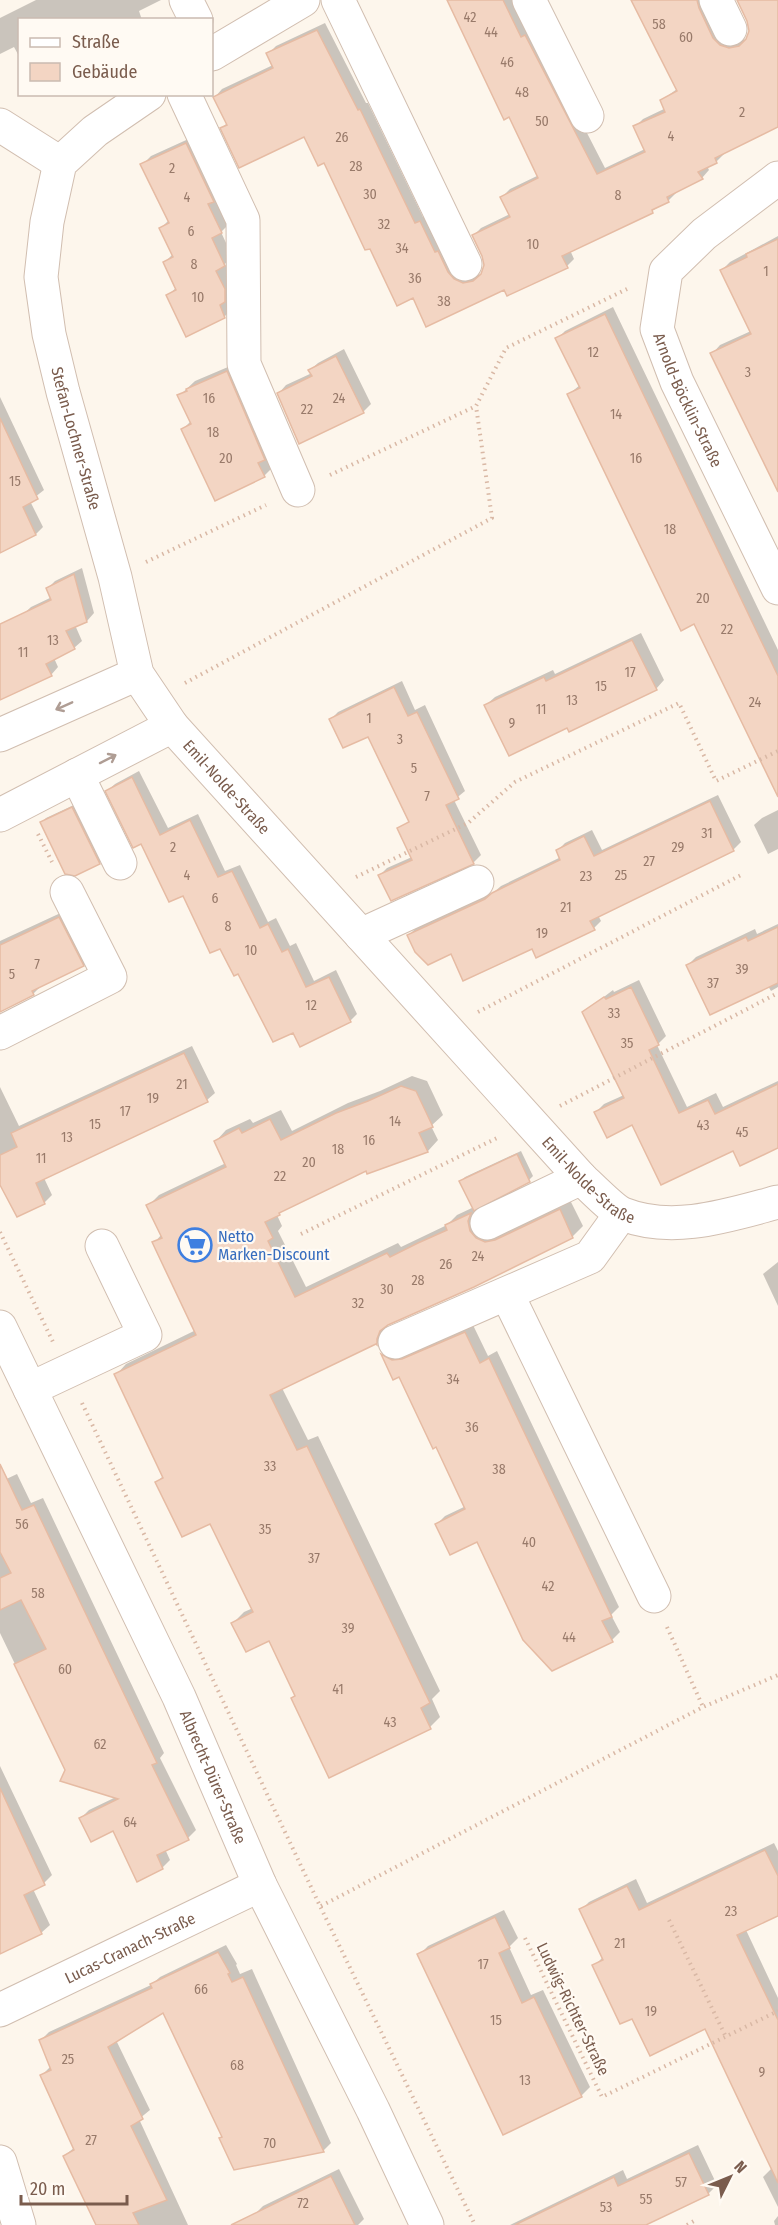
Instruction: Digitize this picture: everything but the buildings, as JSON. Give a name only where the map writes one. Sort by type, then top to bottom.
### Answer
[{"type":"street","points":[[186,0],[195,18]]},
{"type":"street","points":[[213,51],[303,0]]},
{"type":"street","points":[[338,0],[465,264]]},
{"type":"street","points":[[529,0],[587,116]]},
{"type":"street","points":[[716,0],[730,30]]},
{"type":"street","points":[[0,125],[60,163],[95,130],[146,96]]},
{"type":"street","points":[[185,96],[243,220],[244,364],[298,490]]},
{"type":"street","name":"Stefan-Lochner-Straße","points":[[60,163],[47,222],[41,277],[50,334],[115,577],[154,700]]},
{"type":"street","points":[[666,271],[704,234],[778,178]]},
{"type":"street","name":"Arnold-Böcklin-Straße","points":[[666,271],[657,329],[677,382],[778,588]]},
{"type":"street","points":[[0,735],[154,700]]},
{"type":"street","points":[[11,809],[77,775],[154,700]]},
{"type":"street","name":"Emil-Nolde-Straße","points":[[154,700],[323,894],[581,1178],[621,1214],[668,1224],[726,1215],[778,1202]]},
{"type":"street","points":[[77,775],[120,863]]},
{"type":"street","points":[[361,935],[477,882]]},
{"type":"street","points":[[0,1033],[110,977],[67,892]]},
{"type":"street","points":[[487,1222],[581,1178]]},
{"type":"street","points":[[395,1342],[590,1257],[621,1214]]},
{"type":"street","points":[[30,1389],[146,1335],[102,1246]]},
{"type":"street","points":[[507,1294],[654,1596]]},
{"type":"street","name":"Albrecht-Dürer-Straße","points":[[0,1327],[179,1697],[260,1885],[373,2110],[427,2225]]},
{"type":"street","name":"Lucas-Cranach-Straße","points":[[0,2010],[260,1885]]},
{"type":"street","points":[[0,2162],[19,2225]]},
{"type":"path","points":[[154,700],[492,518],[476,406],[506,348],[666,271]]},
{"type":"path","points":[[115,577],[476,406]]},
{"type":"path","points":[[323,894],[468,823],[514,782],[678,703],[716,781],[778,751]]},
{"type":"path","points":[[11,809],[67,892]]},
{"type":"path","points":[[446,1029],[741,875]]},
{"type":"path","points":[[0,1232],[320,1906],[475,2225]]},
{"type":"path","points":[[654,1596],[703,1707]]},
{"type":"path","points":[[320,1906],[703,1707],[778,1676]]},
{"type":"path","points":[[669,1920],[726,2037]]},
{"type":"path","name":"Ludwig-Richter-Straße","points":[[525,1938],[602,2097],[778,2011]]},
{"type":"path","points":[[687,2225],[694,2222]]},
{"type":"place","name":"Netto Marken-Discount","points":[[195,1245]]}]
